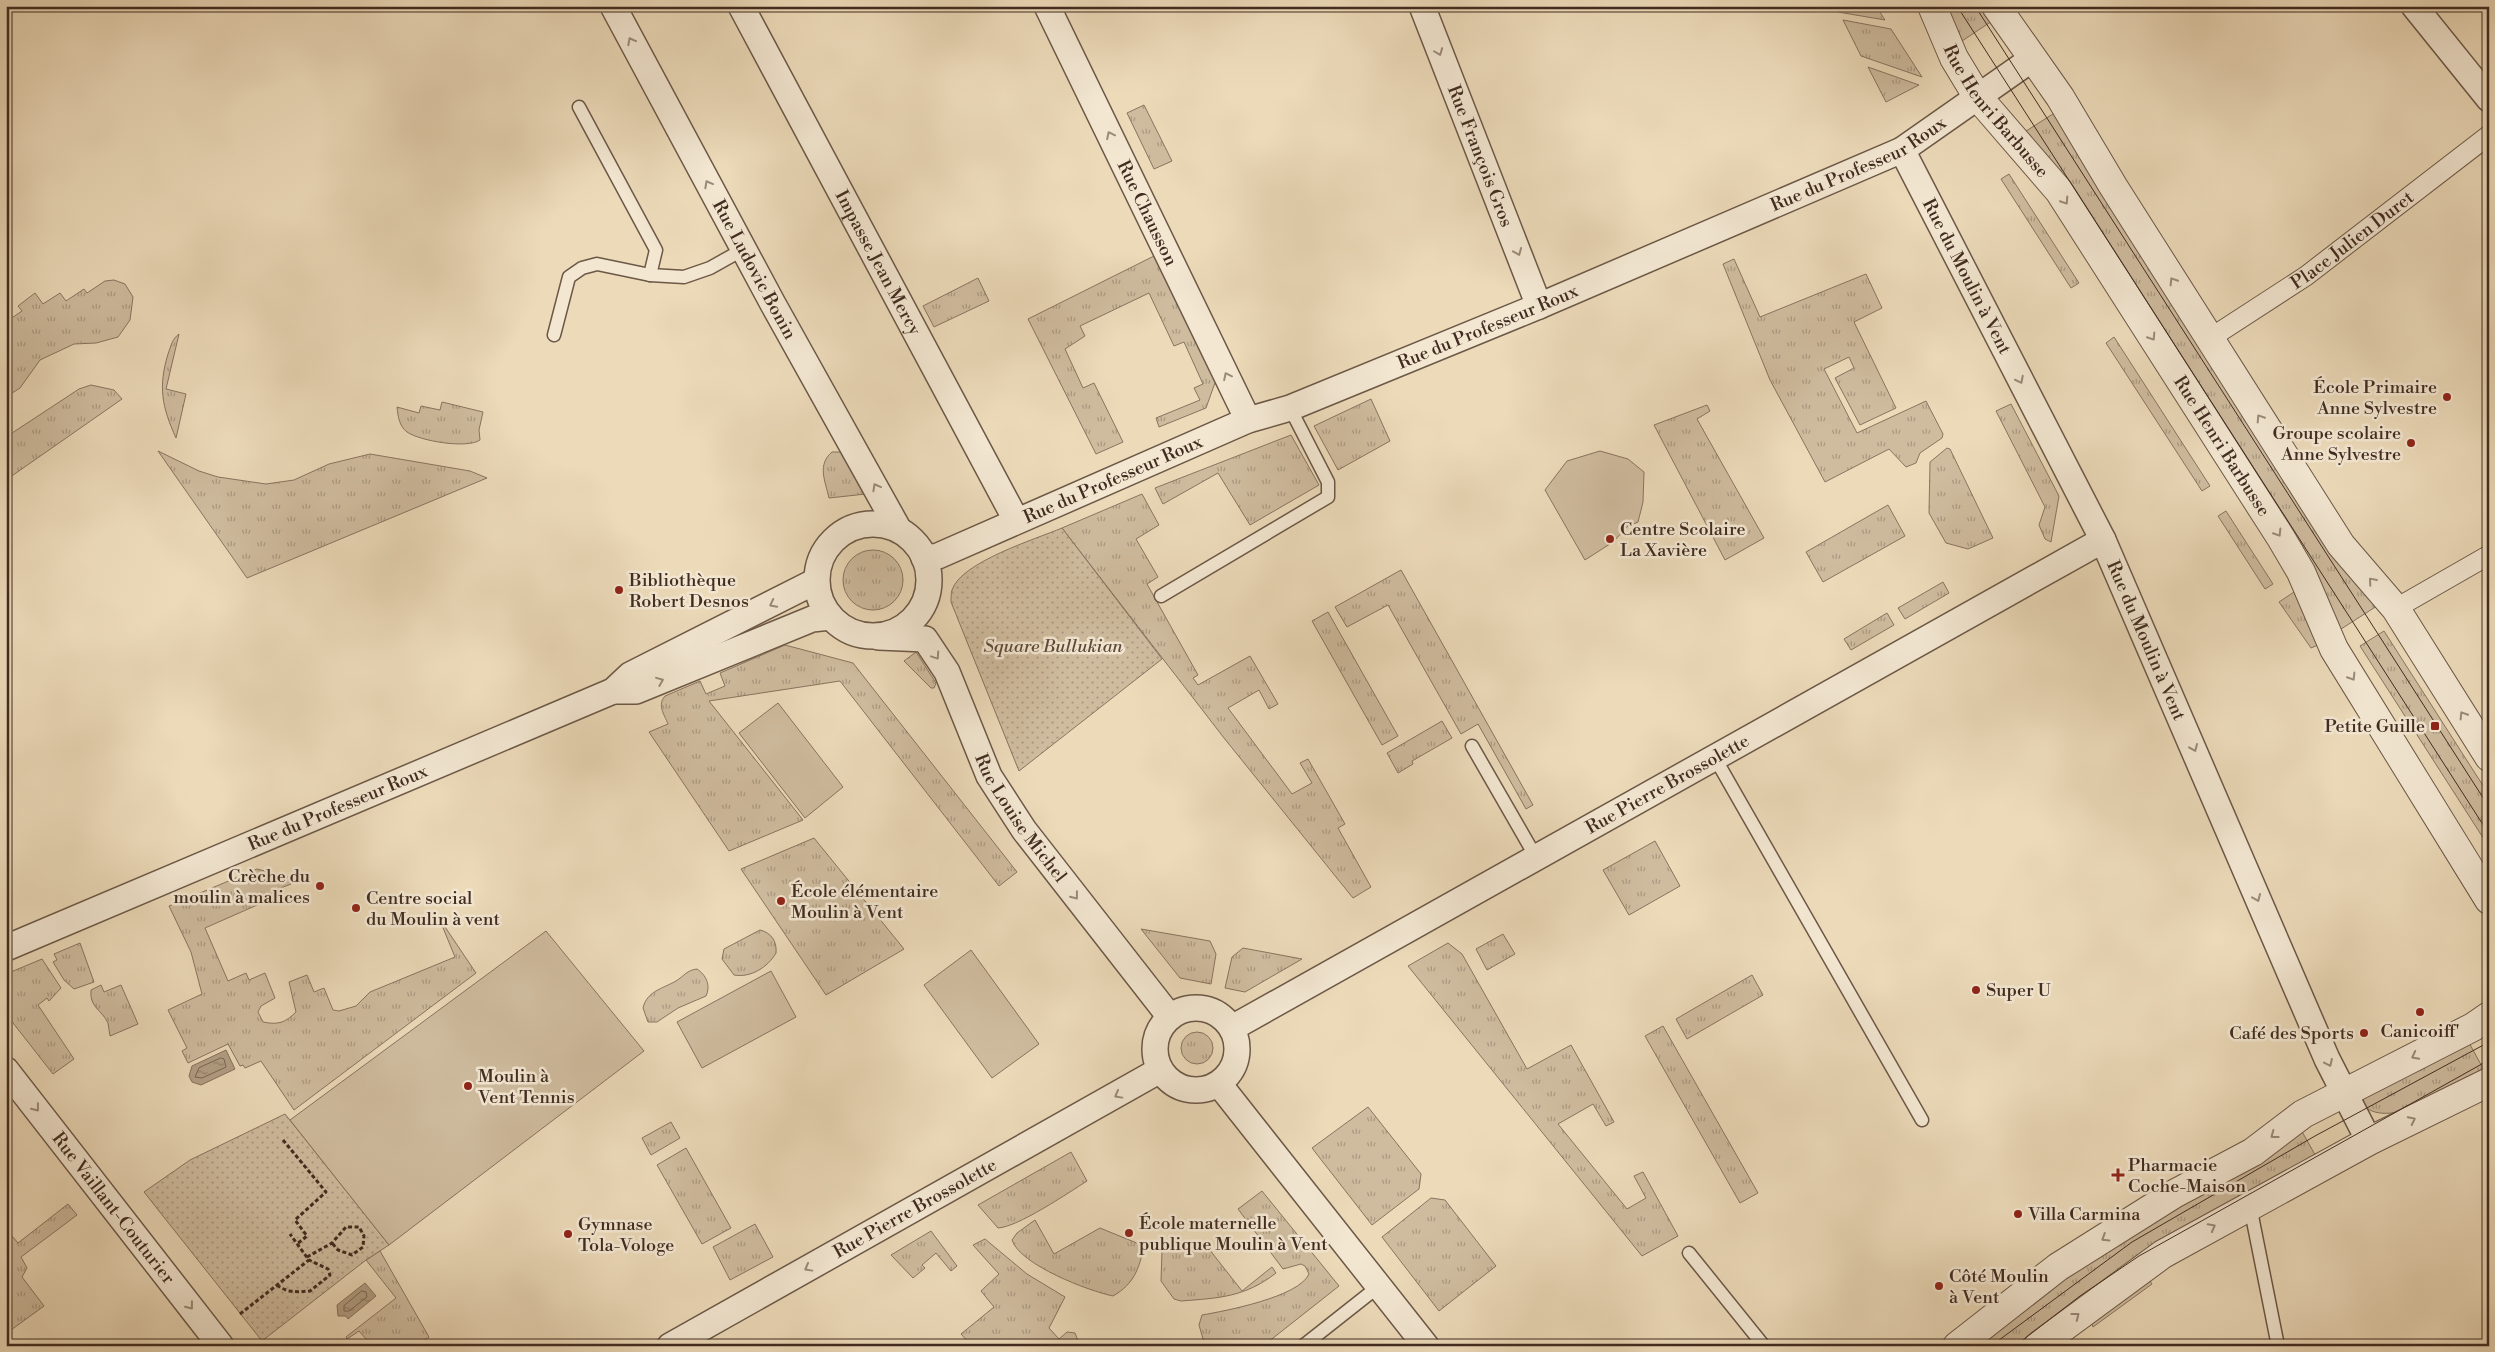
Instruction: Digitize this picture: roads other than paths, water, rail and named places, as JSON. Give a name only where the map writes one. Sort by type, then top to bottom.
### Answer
[{"type":"street","name":"Rue Ludovic Bonin","points":[[613,6],[744,250],[899,530]]},
{"type":"street","name":"Impasse Jean Mercy","points":[[741,6],[1016,520]]},
{"type":"street","name":"Rue Chausson","points":[[1047,6],[1248,420]]},
{"type":"street","name":"Rue François Gros","points":[[1422,6],[1539,306]]},
{"type":"street","name":"Rue Henri Barbusse","points":[[1932,6],[1954,58],[1977,96],[2058,191],[2281,538],[2302,572],[2334,649],[2489,900]]},
{"type":"street","points":[[1996,6],[2070,113],[2113,186],[2341,545],[2396,609],[2489,757]]},
{"type":"street","points":[[2414,6],[2489,99]]},
{"type":"street","name":"Rue du Professeur Roux","points":[[924,558],[938,556],[1016,520],[1248,420],[1290,408],[1539,306],[1902,150],[2032,59]]},
{"type":"street","name":"Place Julien Duret","points":[[2209,339],[2306,276],[2489,135]]},
{"type":"street","name":"Rue du Moulin à Vent","points":[[1902,150],[2103,540],[2327,1059],[2368,1141]]},
{"type":"street","points":[[880,524],[899,530],[914,542],[924,558],[929,573],[929,588],[925,602],[918,615],[894,633],[879,636],[861,636],[844,629],[830,618],[818,594],[816,581],[820,561],[829,544],[844,532],[862,525],[880,524]]},
{"type":"street","name":"Rue Pierre Brossolette","points":[[1232,1028],[2103,540]]},
{"type":"street","points":[[2407,602],[2489,555]]},
{"type":"street","name":"Rue du Professeur Roux","points":[[6,948],[613,691],[630,675],[816,581]]},
{"type":"street","name":"Rue du Professeur Roux","points":[[613,691],[636,691],[812,619],[830,618]]},
{"type":"street","name":"Rue Louise Michel","points":[[879,636],[925,639],[947,672],[989,776],[1024,830],[1170,1016]]},
{"type":"street","points":[[1197,1007],[1210,1010],[1223,1018],[1232,1028],[1237,1043],[1236,1059],[1230,1073],[1219,1084],[1198,1091],[1187,1090],[1172,1082],[1160,1070],[1155,1056],[1155,1042],[1160,1028],[1170,1016],[1182,1010],[1197,1007]]},
{"type":"street","points":[[1957,1346],[2058,1267],[2174,1194],[2253,1152],[2304,1114],[2473,1027],[2489,1016]]},
{"type":"street","name":"Rue Vaillant-Couturier","points":[[6,1070],[221,1346]]},
{"type":"street","name":"Rue Pierre Brossolette","points":[[670,1346],[1160,1070]]},
{"type":"street","points":[[2038,1346],[2144,1266],[2191,1238],[2368,1141],[2489,1082]]},
{"type":"street","points":[[1219,1084],[1426,1346]]},
{"type":"lane","points":[[579,107],[656,250],[650,275]]},
{"type":"lane","points":[[554,335],[569,277],[582,268],[598,264],[650,275],[684,278],[710,268],[744,250]]},
{"type":"lane","points":[[1161,596],[1328,497],[1328,482],[1290,408]]},
{"type":"lane","points":[[1472,746],[1536,859]]},
{"type":"lane","points":[[1715,758],[1922,1120]]},
{"type":"lane","points":[[2250,1206],[2278,1346]]},
{"type":"lane","points":[[1689,1253],[1764,1346]]},
{"type":"lane","points":[[1303,1346],[1379,1286]]},
{"type":"water","points":[[226,1050],[235,1069],[201,1085],[192,1082],[189,1076],[192,1066]]},
{"type":"water","points":[[365,1283],[376,1296],[348,1319],[346,1316],[338,1316],[337,1305]]},
{"type":"tram line","points":[[1957,6],[2489,834]]},
{"type":"tram line","points":[[1975,6],[2489,807]]},
{"type":"tram line","points":[[1991,1346],[2132,1242],[2315,1136],[2489,1042]]},
{"type":"tram line","points":[[2015,1346],[2080,1296],[2139,1256],[2489,1060]]},
{"type":"place","name":"École Primaire Anne Sylvestre","points":[[2447,397]]},
{"type":"place","name":"Groupe scolaire Anne Sylvestre","points":[[2411,443]]},
{"type":"place","name":"Centre Scolaire La Xavière","points":[[1610,539]]},
{"type":"place","name":"Bibliothèque Robert Desnos","points":[[619,590]]},
{"type":"place","name":"Petite Guille","points":[[2435,726]]},
{"type":"place","name":"Crèche du moulin à malices","points":[[320,886]]},
{"type":"place","name":"École élémentaire Moulin à Vent","points":[[781,901]]},
{"type":"place","name":"Centre social du Moulin à vent","points":[[356,908]]},
{"type":"place","name":"Super U","points":[[1976,990]]},
{"type":"place","name":"Canicoiff'","points":[[2420,1012]]},
{"type":"place","name":"Café des Sports","points":[[2364,1033]]},
{"type":"place","name":"Moulin à Vent Tennis","points":[[468,1086]]},
{"type":"place","name":"Pharmacie Coche-Maison","points":[[2118,1175]]},
{"type":"place","name":"Villa Carmina","points":[[2018,1214]]},
{"type":"place","name":"École maternelle publique Moulin à Vent","points":[[1129,1233]]},
{"type":"place","name":"Gymnase Tola-Vologe","points":[[568,1234]]},
{"type":"place","name":"Côté Moulin à Vent","points":[[1939,1286]]},
{"type":"park label","name":"Square Bullukian","points":[[1053,646]]}]
